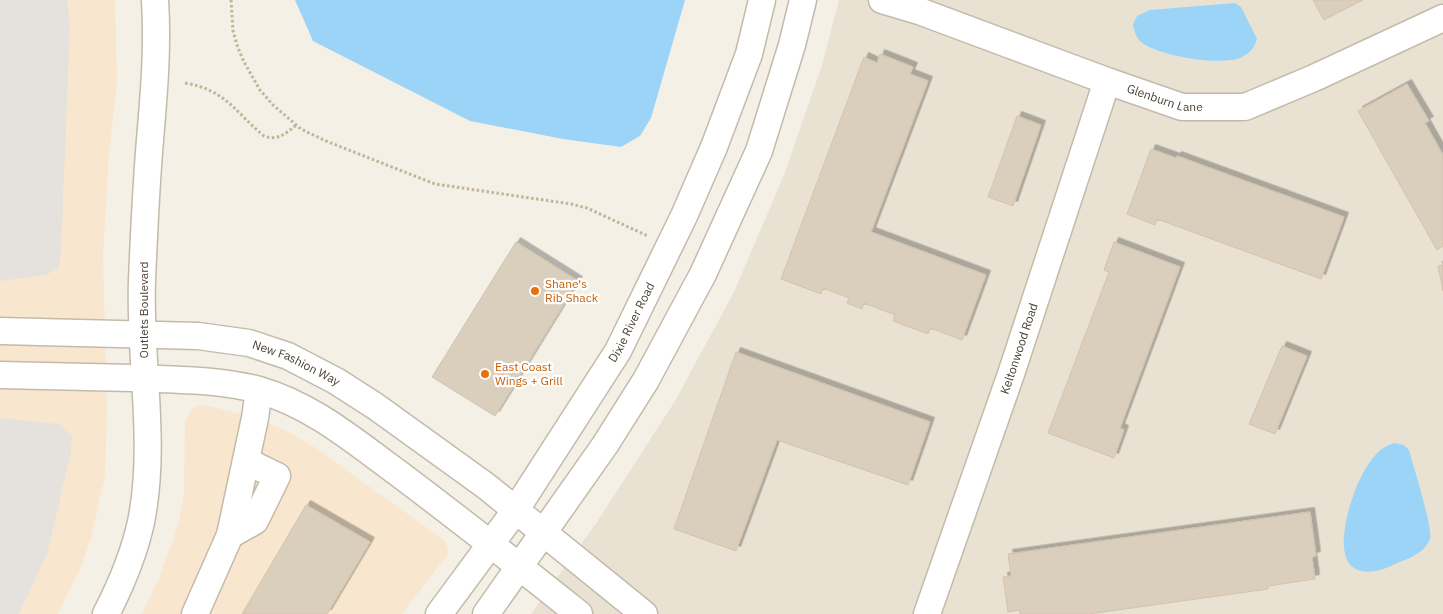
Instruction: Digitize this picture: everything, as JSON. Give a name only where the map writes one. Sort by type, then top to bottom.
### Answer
[{"type":"street","name":"Outlets Boulevard","points":[[106,614],[126,570],[141,522],[145,494],[147,438],[142,335],[142,282],[146,192],[155,88],[157,25],[155,0]]},
{"type":"street","name":"Dixie River Road","points":[[439,614],[515,511],[618,351],[684,216],[714,147],[749,54],[762,0]]},
{"type":"street","points":[[486,614],[605,445],[646,380],[703,274],[759,151],[792,45],[803,0]]},
{"type":"street","name":"Glenburn Lane","points":[[882,0],[919,10],[1107,81],[1182,107],[1244,107],[1440,27]]},
{"type":"street","name":"Keltonwood Road","points":[[927,614],[1014,364],[1107,81]]},
{"type":"street","name":"New Fashion Way","points":[[0,331],[198,336],[248,343],[288,356],[336,381],[375,406],[486,486],[644,614]]},
{"type":"street","points":[[0,375],[227,383],[286,399],[304,407],[345,434],[491,543],[579,614]]},
{"type":"street","points":[[195,614],[230,535],[246,461],[258,390]]},
{"type":"path","points":[[231,0],[233,31],[244,62],[260,90],[273,105],[296,125],[326,141],[435,184],[572,204],[587,208],[648,236]]},
{"type":"path","points":[[185,83],[202,86],[215,92],[264,136],[271,139],[278,138],[296,125]]},
{"type":"shaded area","points":[[0,0],[115,0],[117,82],[109,154],[103,256],[107,412],[105,475],[92,534],[81,567],[58,614],[0,614]]},
{"type":"shaded area","points":[[0,0],[67,0],[70,25],[59,268],[46,275],[0,281]]},
{"type":"shaded area","points":[[839,0],[1443,0],[1443,614],[531,614],[597,522],[675,401],[734,292],[784,175],[822,65]]},
{"type":"shaded area","points":[[200,405],[255,418],[291,433],[314,447],[444,540],[448,548],[448,554],[402,614],[142,614],[159,579],[179,523],[184,495],[185,421],[192,409]]},
{"type":"shaded area","points":[[0,418],[58,424],[72,436],[71,452],[47,554],[19,614],[0,614]]},
{"type":"water","points":[[295,0],[685,0],[651,118],[640,136],[621,147],[563,139],[470,121],[313,41]]},
{"type":"water","points":[[1235,3],[1241,7],[1257,39],[1250,51],[1242,57],[1233,60],[1206,60],[1160,51],[1140,41],[1134,29],[1133,24],[1137,16],[1150,10]]},
{"type":"water","points":[[1394,443],[1404,445],[1409,450],[1426,510],[1430,539],[1418,554],[1385,569],[1360,571],[1350,565],[1345,554],[1345,526],[1348,512],[1356,488],[1371,461],[1381,450]]},
{"type":"building","points":[[1313,0],[1363,0],[1324,20]]},
{"type":"building","points":[[880,54],[913,67],[910,74],[928,81],[871,232],[986,275],[962,340],[930,328],[928,334],[893,321],[895,315],[864,303],[862,309],[847,303],[849,298],[823,288],[821,294],[781,279],[864,57],[877,63]]},
{"type":"building","points":[[1407,84],[1429,121],[1425,123],[1443,155],[1443,246],[1437,250],[1358,111]]},
{"type":"building","points":[[1017,116],[1041,125],[1013,206],[988,197]]},
{"type":"building","points":[[1151,149],[1176,158],[1177,156],[1344,217],[1321,279],[1157,219],[1155,225],[1127,214]]},
{"type":"building","points":[[516,242],[578,281],[495,416],[432,377]]},
{"type":"building","points":[[1114,242],[1180,267],[1120,428],[1124,430],[1114,458],[1048,433],[1109,272],[1104,270]]},
{"type":"building","points":[[1443,265],[1443,291],[1438,266]]},
{"type":"building","points":[[1282,346],[1307,356],[1275,434],[1249,424]]},
{"type":"building","points":[[736,352],[930,422],[908,485],[777,440],[736,551],[674,529]]},
{"type":"building","points":[[306,505],[370,542],[327,614],[242,614]]},
{"type":"building","points":[[1310,512],[1316,556],[1312,557],[1315,579],[1268,586],[1268,589],[1089,614],[1020,614],[1019,610],[1008,612],[1003,577],[1011,576],[1008,554]]},
{"type":"place","name":"Shane's Rib Shack","points":[[535,291]]},
{"type":"place","name":"East Coast Wings + Grill","points":[[485,374]]}]
